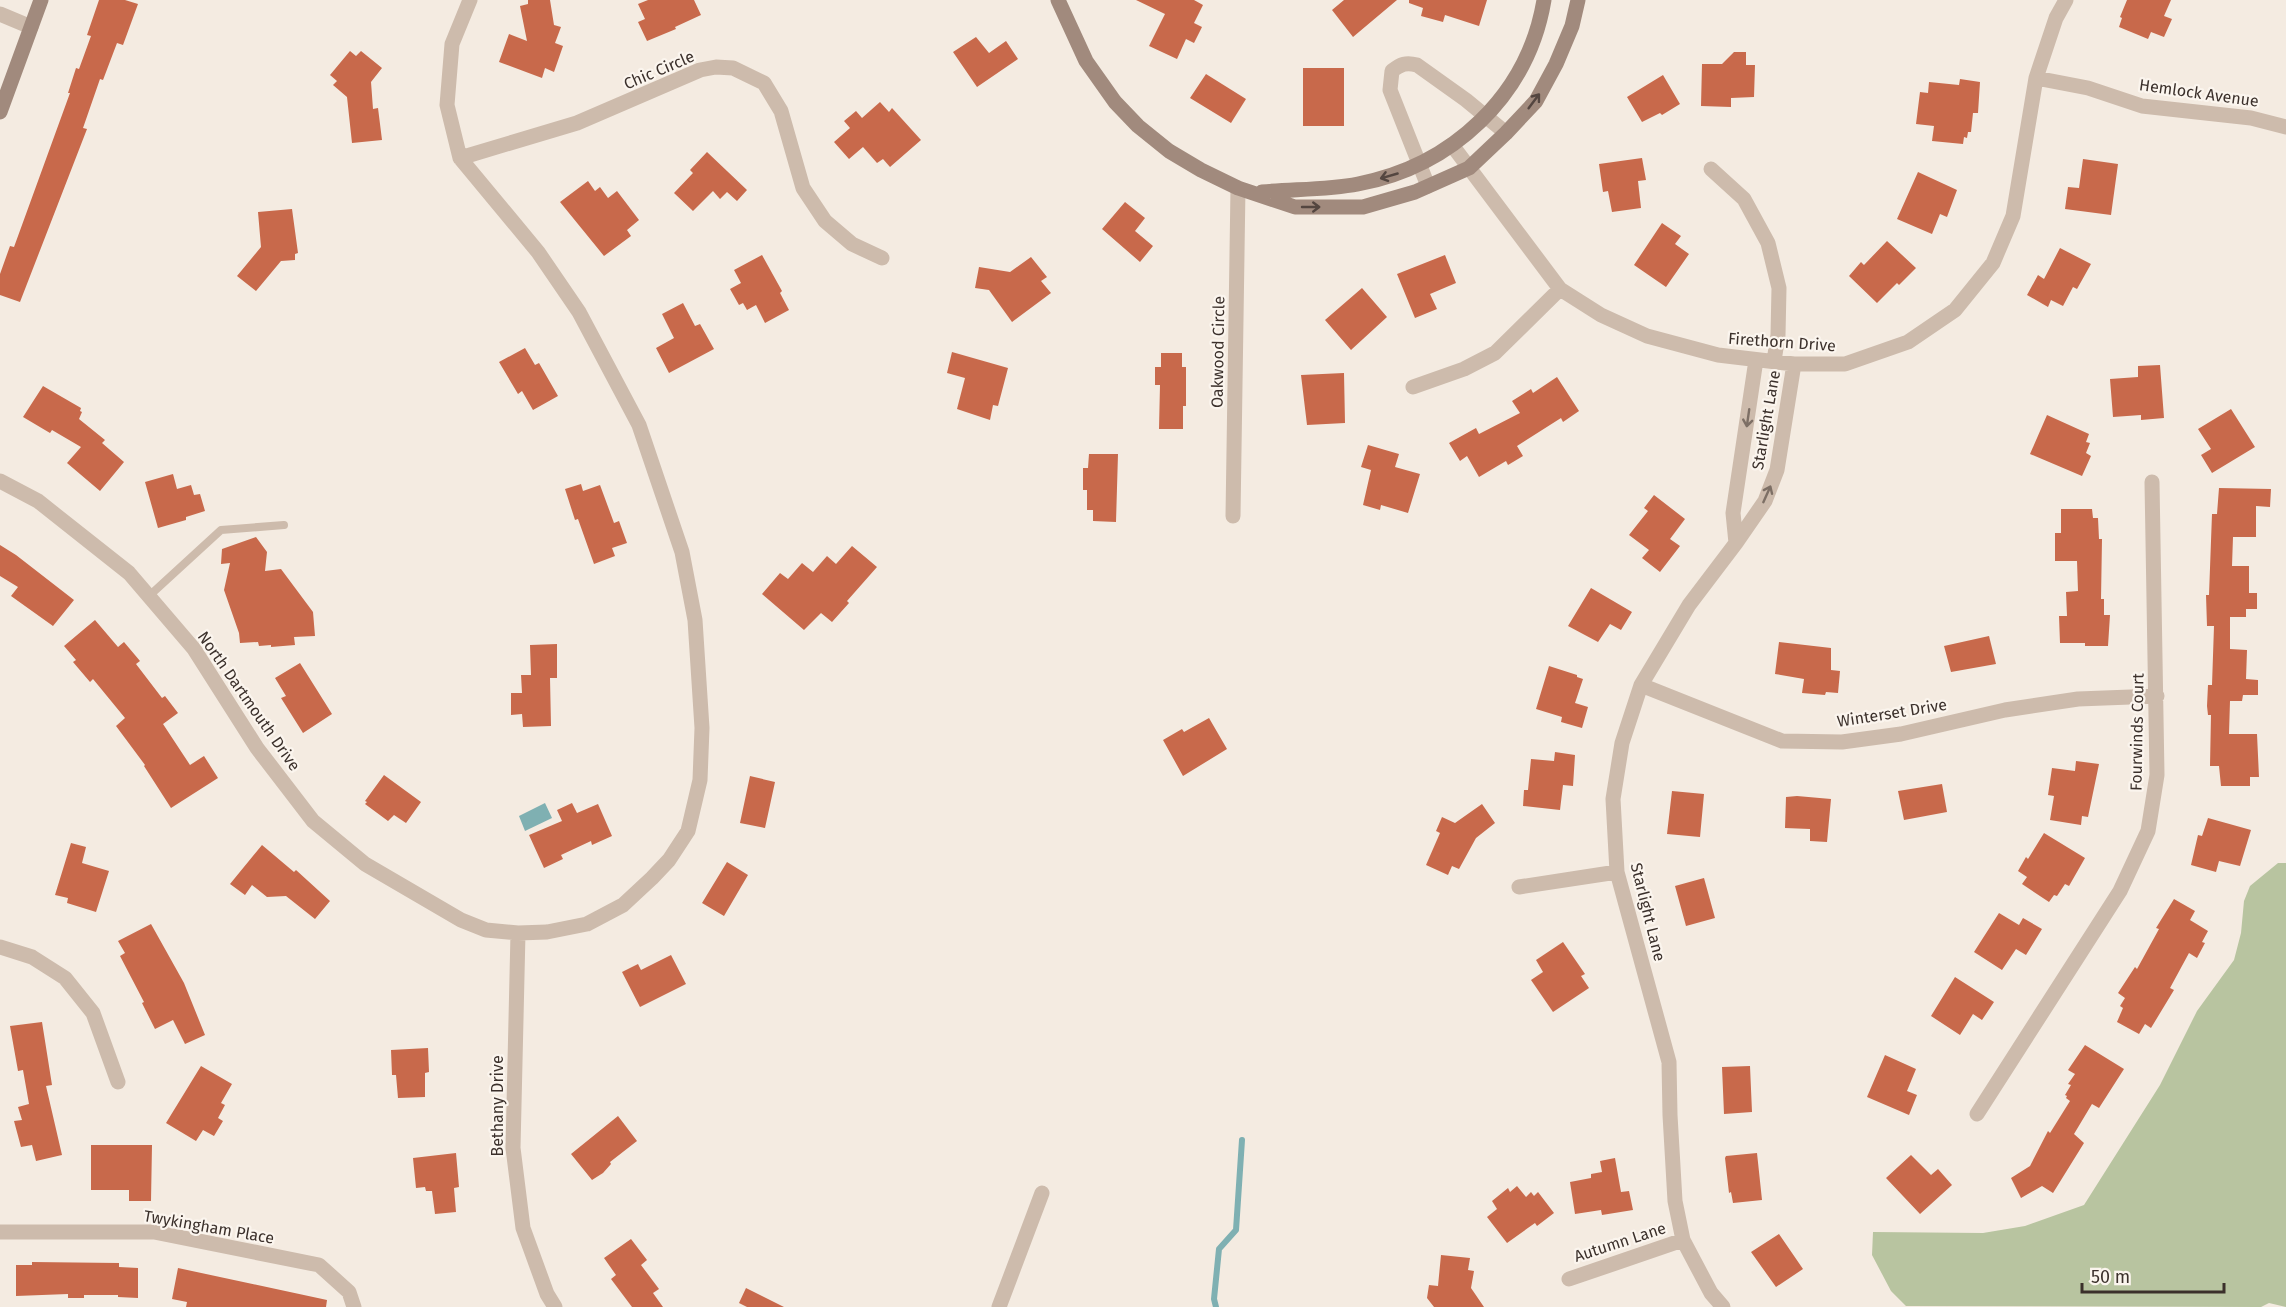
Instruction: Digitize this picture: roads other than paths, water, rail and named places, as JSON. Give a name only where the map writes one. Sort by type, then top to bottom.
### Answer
[{"type":"street","points":[[0,112],[41,0]]},
{"type":"street","name":"North Dartmouth Drive","points":[[0,481],[38,501],[129,573],[194,649],[257,748],[313,821],[365,864],[461,920],[486,930],[518,933],[548,932],[587,924],[623,905],[669,860],[688,831],[700,780],[702,728],[695,620],[682,552],[639,425],[579,312],[538,252],[460,158],[447,105],[452,44],[470,0]]},
{"type":"street","points":[[1058,0],[1086,61],[1115,102],[1138,126],[1169,151],[1201,170],[1238,188],[1256,192],[1295,207],[1363,207],[1428,186],[1469,168],[1536,100],[1556,64],[1572,26],[1578,0]]},
{"type":"street","points":[[1256,192],[1356,184],[1396,174],[1452,145],[1486,117],[1504,97],[1535,37],[1544,0]]},
{"type":"street","name":"Firethorn Drive","points":[[1452,145],[1560,289],[1601,315],[1647,336],[1718,355],[1794,364],[1845,364],[1908,342],[1955,310],[1993,263],[2013,216],[2036,78],[2056,18],[2066,0]]},
{"type":"street","points":[[0,14],[31,27]]},
{"type":"street","points":[[1428,186],[1390,90],[1392,71],[1399,66],[1407,62],[1417,65],[1506,133]]},
{"type":"street","name":"Chic Circle","points":[[460,158],[577,123],[700,70],[716,67],[733,69],[764,83],[782,111],[803,188],[825,220],[852,244],[882,258]]},
{"type":"street","name":"Hemlock Avenue","points":[[2036,78],[2088,88],[2142,106],[2251,118],[2286,127]]},
{"type":"street","points":[[1711,170],[1744,199],[1768,243],[1779,288],[1778,334],[1774,361]]},
{"type":"street","name":"Oakwood Circle","points":[[1233,516],[1238,188]]},
{"type":"street","points":[[1413,387],[1464,369],[1495,353],[1560,289]]},
{"type":"street","name":"Starlight Lane","points":[[1736,543],[1733,513],[1756,360]]},
{"type":"street","name":"Starlight Lane","points":[[1723,1307],[1711,1293],[1683,1240],[1675,1201],[1669,1062],[1617,872],[1612,799],[1622,743],[1641,685],[1689,605],[1765,501],[1777,470],[1794,364]]},
{"type":"street","name":"Fourwinds Court","points":[[1977,1114],[2120,891],[2148,831],[2157,775],[2151,482]]},
{"type":"street","name":"Winterset Drive","points":[[1641,685],[1782,741],[1842,742],[1901,734],[2006,711],[2078,699],[2157,696]]},
{"type":"street","points":[[1519,887],[1617,872]]},
{"type":"street","name":"Bethany Drive","points":[[518,933],[513,1148],[523,1228],[547,1294],[555,1307]]},
{"type":"street","points":[[0,946],[32,957],[65,978],[93,1013],[118,1082]]},
{"type":"street","points":[[999,1307],[1042,1193]]},
{"type":"street","name":"Twykingham Place","points":[[0,1232],[154,1232],[319,1265],[349,1292],[354,1307]]},
{"type":"street","name":"Autumn Lane","points":[[1569,1278],[1683,1240]]},
{"type":"lane","points":[[149,596],[221,530],[284,525]]},
{"type":"water","points":[[545,803],[552,818],[525,831],[519,816]]},
{"type":"waterway","points":[[1216,1307],[1214,1299],[1219,1249],[1236,1230],[1242,1140]]}]
